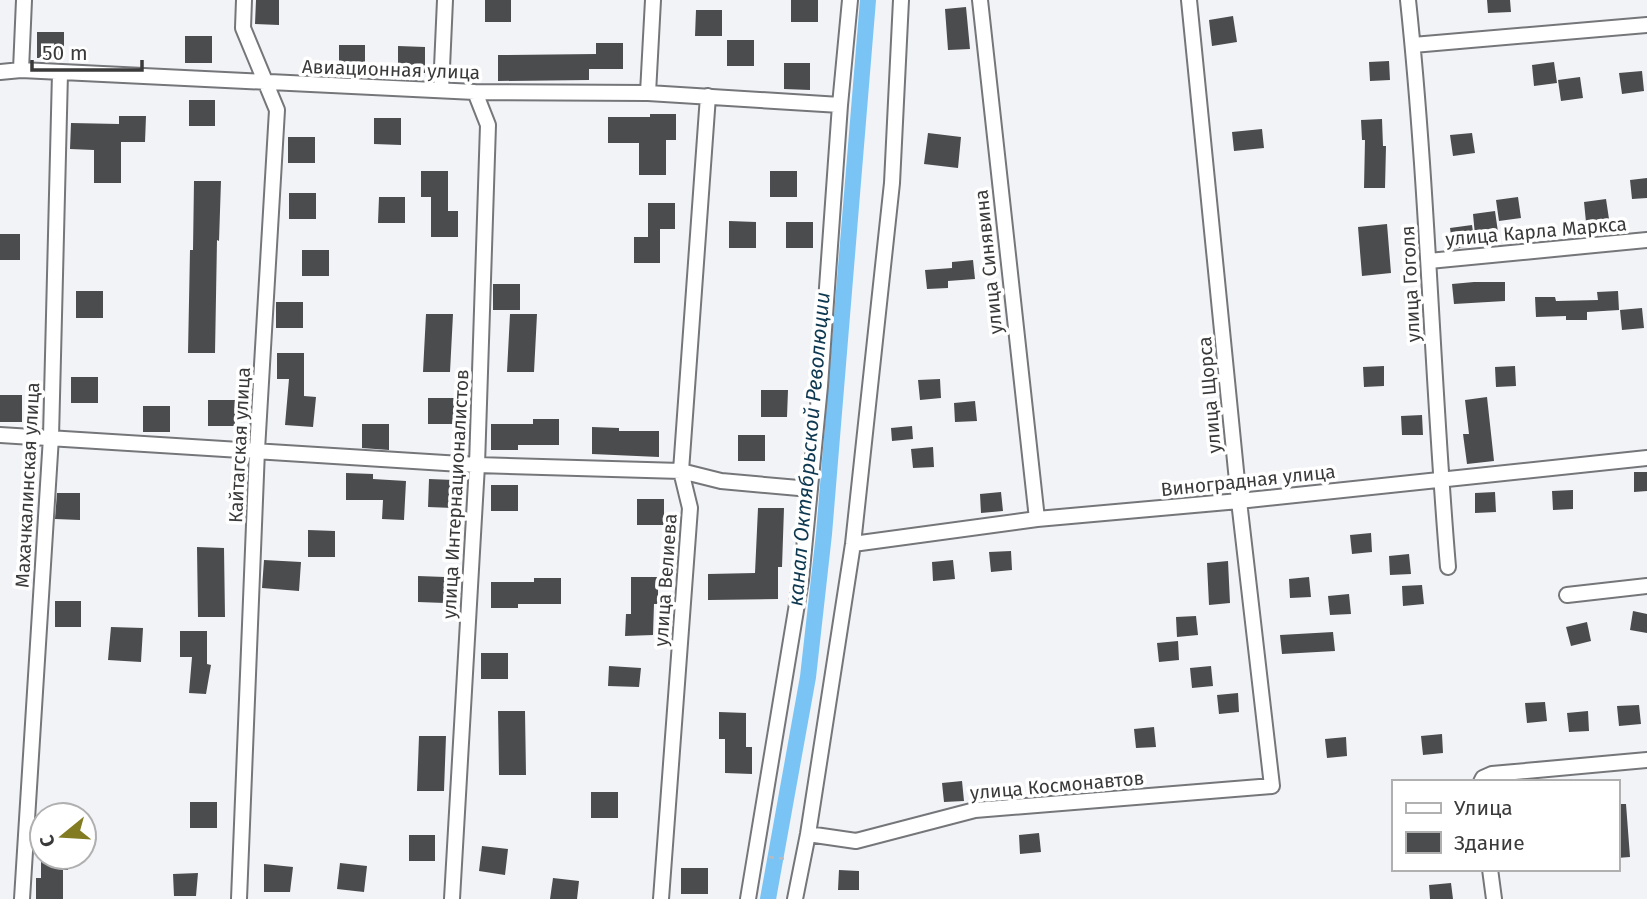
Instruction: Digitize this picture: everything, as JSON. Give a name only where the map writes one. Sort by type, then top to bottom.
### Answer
[{"type":"street","points":[[21,70],[24,0]]},
{"type":"street","name":"Кайтагская улица","points":[[239,899],[257,450],[278,110],[243,29],[244,0]]},
{"type":"street","points":[[441,90],[445,0]]},
{"type":"street","points":[[648,93],[653,0]]},
{"type":"street","points":[[748,899],[802,580],[850,0]]},
{"type":"street","points":[[795,899],[853,544],[892,183],[901,0]]},
{"type":"street","name":"улица Синявина","points":[[980,0],[1037,519]]},
{"type":"street","name":"улица Щорса","points":[[1189,0],[1239,500],[1272,786]]},
{"type":"street","name":"улица Гоголя","points":[[1408,0],[1429,261],[1448,567]]},
{"type":"street","points":[[1413,45],[1647,25]]},
{"type":"street","name":"Авиационная улица","points":[[0,72],[21,70],[475,92],[648,93],[841,105]]},
{"type":"street","name":"Махачкалинская улица","points":[[22,899],[51,437],[60,73]]},
{"type":"street","name":"улица Интернационалистов","points":[[452,899],[477,465],[488,125],[475,92]]},
{"type":"street","name":"улица Велиева","points":[[661,899],[690,508],[681,471],[708,96]]},
{"type":"street","name":"улица Карла Маркса","points":[[1429,261],[1647,240]]},
{"type":"street","points":[[0,435],[477,465],[681,471],[721,481],[810,489]]},
{"type":"street","name":"Виноградная улица","points":[[853,544],[1037,519],[1647,458]]},
{"type":"street","points":[[1567,595],[1647,586]]},
{"type":"street","points":[[1486,778],[1647,760]]},
{"type":"street","name":"улица Космонавтов","points":[[807,834],[856,841],[975,810],[1272,786]]},
{"type":"street","points":[[1490,871],[1494,899]]},
{"type":"path","points":[[765,856],[793,860]]},
{"type":"building","points":[[256,0],[279,0],[279,25],[255,24]]},
{"type":"building","points":[[485,0],[511,0],[511,22],[485,22]]},
{"type":"building","points":[[791,0],[818,0],[818,22],[791,22]]},
{"type":"building","points":[[1487,0],[1510,0],[1511,12],[1488,13]]},
{"type":"building","points":[[966,7],[970,49],[948,50],[945,9]]},
{"type":"building","points":[[696,10],[722,10],[722,36],[695,36]]},
{"type":"building","points":[[1233,16],[1237,42],[1212,46],[1209,20]]},
{"type":"building","points":[[37,32],[64,32],[64,58],[37,58]]},
{"type":"building","points":[[185,36],[212,36],[212,63],[185,63]]},
{"type":"building","points":[[727,40],[754,40],[754,66],[727,66]]},
{"type":"building","points":[[596,43],[623,43],[623,69],[589,69],[589,80],[498,81],[498,55],[596,54]]},
{"type":"building","points":[[339,45],[365,45],[365,71],[339,71]]},
{"type":"building","points":[[398,46],[425,47],[425,73],[398,73]]},
{"type":"building","points":[[1389,61],[1390,80],[1370,81],[1369,62]]},
{"type":"building","points":[[1554,62],[1557,83],[1534,86],[1532,65]]},
{"type":"building","points":[[784,63],[810,63],[810,90],[784,89]]},
{"type":"building","points":[[1642,71],[1644,91],[1622,94],[1619,73]]},
{"type":"building","points":[[1580,77],[1583,98],[1561,101],[1558,80]]},
{"type":"building","points":[[189,100],[215,100],[215,126],[189,126]]},
{"type":"building","points":[[650,114],[676,114],[676,140],[666,140],[666,175],[639,175],[639,143],[608,143],[608,117],[650,117]]},
{"type":"building","points":[[119,116],[146,116],[145,142],[121,142],[121,183],[94,183],[94,150],[70,149],[71,123],[119,124]]},
{"type":"building","points":[[374,118],[401,118],[401,145],[374,144]]},
{"type":"building","points":[[1382,119],[1383,146],[1386,146],[1385,188],[1364,188],[1365,140],[1362,140],[1361,120]]},
{"type":"building","points":[[1262,129],[1264,148],[1234,151],[1232,132]]},
{"type":"building","points":[[928,133],[961,137],[958,168],[924,164]]},
{"type":"building","points":[[1472,133],[1475,153],[1453,156],[1450,135]]},
{"type":"building","points":[[288,137],[315,137],[315,163],[288,163]]},
{"type":"building","points":[[421,171],[448,171],[448,211],[458,211],[458,237],[431,237],[431,197],[421,197]]},
{"type":"building","points":[[770,171],[797,171],[797,197],[770,197]]},
{"type":"building","points":[[1647,178],[1647,198],[1632,199],[1630,180]]},
{"type":"building","points":[[194,181],[221,181],[215,353],[188,353]]},
{"type":"building","points":[[289,193],[316,193],[316,219],[289,219]]},
{"type":"building","points":[[379,197],[405,197],[405,223],[378,223]]},
{"type":"building","points":[[1518,197],[1521,218],[1499,221],[1496,200]]},
{"type":"building","points":[[1606,199],[1609,219],[1586,222],[1584,202]]},
{"type":"building","points":[[648,203],[675,203],[675,229],[660,229],[660,263],[634,263],[634,237],[648,237]]},
{"type":"building","points":[[1495,211],[1498,232],[1475,235],[1473,214]]},
{"type":"building","points":[[729,221],[756,222],[756,248],[729,248]]},
{"type":"building","points":[[786,222],[813,222],[813,248],[786,248]]},
{"type":"building","points":[[1387,224],[1391,273],[1362,276],[1358,227]]},
{"type":"building","points":[[1472,225],[1475,246],[1453,249],[1450,228]]},
{"type":"building","points":[[0,234],[20,234],[20,260],[0,260]]},
{"type":"building","points":[[302,250],[329,250],[329,276],[302,276]]},
{"type":"building","points":[[973,260],[975,279],[948,281],[948,288],[927,289],[925,270],[952,268],[952,262]]},
{"type":"building","points":[[1505,282],[1505,301],[1454,304],[1452,284]]},
{"type":"building","points":[[493,284],[520,284],[520,310],[493,310]]},
{"type":"building","points":[[76,291],[103,291],[103,318],[76,318]]},
{"type":"building","points":[[1618,291],[1619,310],[1587,312],[1587,320],[1566,320],[1566,316],[1536,317],[1535,297],[1555,297],[1556,301],[1598,300],[1597,292]]},
{"type":"building","points":[[276,302],[303,302],[303,328],[276,328]]},
{"type":"building","points":[[1642,308],[1644,328],[1622,330],[1620,310]]},
{"type":"building","points":[[426,314],[453,314],[450,372],[423,372]]},
{"type":"building","points":[[510,314],[537,314],[534,372],[507,372]]},
{"type":"building","points":[[277,353],[304,353],[304,396],[316,397],[313,427],[285,425],[289,379],[277,379]]},
{"type":"building","points":[[1384,366],[1384,386],[1364,387],[1363,367]]},
{"type":"building","points":[[1515,366],[1516,386],[1496,387],[1495,367]]},
{"type":"building","points":[[71,377],[98,377],[98,403],[71,403]]},
{"type":"building","points":[[940,379],[941,398],[920,400],[918,380]]},
{"type":"building","points":[[761,390],[788,390],[787,417],[761,417]]},
{"type":"building","points":[[0,395],[22,395],[22,422],[0,422]]},
{"type":"building","points":[[1487,397],[1494,461],[1467,464],[1463,434],[1469,434],[1465,400]]},
{"type":"building","points":[[428,398],[454,398],[454,424],[428,424]]},
{"type":"building","points":[[208,400],[235,400],[235,426],[208,426]]},
{"type":"building","points":[[975,401],[977,421],[955,422],[954,403]]},
{"type":"building","points":[[143,406],[170,406],[170,432],[143,432]]},
{"type":"building","points":[[1422,415],[1423,435],[1402,435],[1401,416]]},
{"type":"building","points":[[533,419],[559,419],[559,445],[518,445],[518,450],[491,450],[491,424],[533,424]]},
{"type":"building","points":[[362,424],[389,424],[389,450],[362,448]]},
{"type":"building","points":[[912,426],[913,439],[892,441],[891,428]]},
{"type":"building","points":[[592,427],[619,428],[619,431],[659,431],[659,457],[592,454]]},
{"type":"building","points":[[738,435],[765,435],[765,461],[738,461]]},
{"type":"building","points":[[933,447],[934,467],[913,468],[911,449]]},
{"type":"building","points":[[1634,472],[1647,472],[1647,491],[1634,492]]},
{"type":"building","points":[[346,473],[373,474],[373,479],[406,481],[404,520],[382,519],[383,500],[346,500]]},
{"type":"building","points":[[429,479],[454,480],[453,508],[428,507]]},
{"type":"building","points":[[491,485],[518,485],[518,511],[491,511]]},
{"type":"building","points":[[1573,490],[1573,509],[1553,510],[1552,491]]},
{"type":"building","points":[[1001,492],[1003,511],[981,513],[980,494]]},
{"type":"building","points":[[1495,492],[1496,512],[1475,513],[1475,493]]},
{"type":"building","points":[[57,493],[80,493],[80,520],[55,519]]},
{"type":"building","points":[[637,499],[664,499],[664,525],[637,525]]},
{"type":"building","points":[[758,508],[784,508],[782,567],[778,567],[778,599],[708,600],[708,574],[755,573]]},
{"type":"building","points":[[308,530],[335,531],[335,557],[308,557]]},
{"type":"building","points":[[1371,533],[1372,552],[1352,554],[1350,535]]},
{"type":"building","points":[[197,547],[224,548],[225,617],[198,617]]},
{"type":"building","points":[[1011,551],[1012,570],[991,572],[989,552]]},
{"type":"building","points":[[1409,554],[1411,574],[1390,575],[1389,556]]},
{"type":"building","points":[[264,560],[301,562],[299,591],[262,588]]},
{"type":"building","points":[[953,560],[955,579],[933,581],[932,562]]},
{"type":"building","points":[[1228,561],[1230,603],[1209,605],[1207,563]]},
{"type":"building","points":[[418,576],[445,577],[445,603],[418,602]]},
{"type":"building","points":[[631,577],[658,577],[658,604],[654,604],[653,635],[625,636],[626,614],[631,614]]},
{"type":"building","points":[[1309,577],[1311,597],[1290,598],[1289,579]]},
{"type":"building","points":[[534,578],[561,578],[561,604],[518,604],[518,608],[491,608],[491,582],[534,582]]},
{"type":"building","points":[[1422,585],[1424,604],[1403,606],[1402,586]]},
{"type":"building","points":[[1349,594],[1351,614],[1330,615],[1328,596]]},
{"type":"building","points":[[55,601],[81,601],[81,627],[55,627]]},
{"type":"building","points":[[1633,611],[1647,614],[1647,633],[1630,630]]},
{"type":"building","points":[[1196,616],[1198,635],[1177,637],[1176,617]]},
{"type":"building","points":[[1587,622],[1591,641],[1571,646],[1566,627]]},
{"type":"building","points":[[111,627],[143,628],[141,662],[108,660]]},
{"type":"building","points":[[180,631],[207,631],[207,664],[211,665],[206,694],[189,693],[192,657],[180,657]]},
{"type":"building","points":[[1333,632],[1335,651],[1282,654],[1280,635]]},
{"type":"building","points":[[1178,641],[1179,660],[1159,662],[1157,643]]},
{"type":"building","points":[[481,653],[508,653],[508,679],[481,679]]},
{"type":"building","points":[[609,666],[641,668],[639,687],[608,686]]},
{"type":"building","points":[[1211,666],[1213,686],[1192,688],[1190,668]]},
{"type":"building","points":[[1238,693],[1239,712],[1219,714],[1217,695]]},
{"type":"building","points":[[1545,702],[1547,721],[1527,723],[1525,703]]},
{"type":"building","points":[[1639,705],[1641,724],[1619,726],[1617,706]]},
{"type":"building","points":[[498,711],[525,711],[526,775],[499,775]]},
{"type":"building","points":[[1588,711],[1589,731],[1569,732],[1567,713]]},
{"type":"building","points":[[719,712],[746,713],[746,747],[752,747],[752,774],[725,773],[725,739],[719,739]]},
{"type":"building","points":[[1154,727],[1156,747],[1136,748],[1134,729]]},
{"type":"building","points":[[1442,734],[1443,753],[1423,755],[1421,736]]},
{"type":"building","points":[[419,736],[446,736],[444,791],[417,791]]},
{"type":"building","points":[[1346,737],[1347,756],[1327,758],[1325,739]]},
{"type":"building","points":[[962,781],[964,801],[944,802],[942,783]]},
{"type":"building","points":[[591,792],[618,792],[618,818],[591,818]]},
{"type":"building","points":[[190,802],[217,802],[217,828],[190,828]]},
{"type":"building","points":[[1619,804],[1626,804],[1630,857],[1619,858]]},
{"type":"building","points":[[1039,833],[1041,852],[1020,854],[1019,835]]},
{"type":"building","points":[[409,835],[435,835],[435,861],[409,861]]},
{"type":"building","points":[[482,846],[508,849],[505,875],[479,871]]},
{"type":"building","points":[[340,863],[367,866],[364,892],[337,889]]},
{"type":"building","points":[[264,864],[293,867],[290,892],[264,892]]},
{"type":"building","points":[[681,868],[708,868],[708,894],[681,894]]},
{"type":"building","points":[[839,870],[859,871],[859,890],[838,890]]},
{"type":"building","points":[[41,871],[63,871],[63,899],[36,899],[36,878],[41,878]]},
{"type":"building","points":[[198,873],[196,896],[174,896],[173,874]]},
{"type":"building","points":[[553,878],[579,881],[577,899],[550,899]]},
{"type":"building","points":[[1451,883],[1453,899],[1430,899],[1429,885]]},
{"type":"waterway","name":"канал Октябрьской Революции","points":[[768,899],[808,677],[824,534],[868,0]]}]
